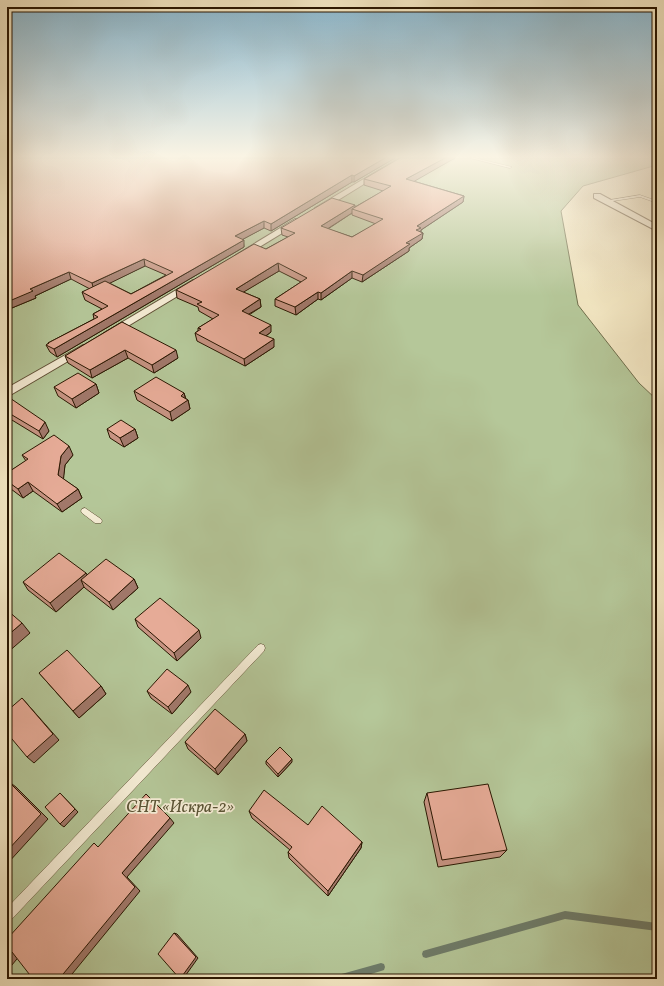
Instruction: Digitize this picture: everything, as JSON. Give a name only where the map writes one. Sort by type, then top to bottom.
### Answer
[{"type":"street","points":[[228,262],[326,204]]},
{"type":"street","points":[[612,204],[657,228]]},
{"type":"street","points":[[7,393],[201,278]]},
{"type":"lane","points":[[85,511],[98,522]]},
{"type":"lane","points":[[7,916],[262,648]]},
{"type":"green space","name":"СНТ «Искра-2»","points":[[7,204],[567,204],[561,211],[578,305],[639,383],[657,400],[657,979],[7,979]]},
{"type":"building","points":[[7,204],[304,204],[271,224],[264,221],[235,236],[244,240],[54,349],[46,345],[98,317],[93,314],[108,306],[82,292],[105,281],[131,294],[173,272],[144,259],[92,283],[69,272],[30,289],[33,291],[7,302]]},
{"type":"building","points":[[322,204],[355,205],[321,226],[352,237],[383,219],[352,209],[360,204],[451,204],[417,226],[421,228],[416,230],[423,233],[406,243],[410,244],[363,275],[352,271],[321,293],[318,292],[295,307],[275,299],[307,278],[278,263],[236,289],[260,299],[242,311],[271,325],[259,333],[274,339],[244,359],[195,333],[201,329],[198,328],[219,315],[197,304],[202,302],[176,290],[254,244],[266,249],[295,233],[281,228]]},
{"type":"building","points":[[122,322],[176,350],[152,365],[125,350],[90,370],[65,356]]},
{"type":"building","points":[[78,373],[96,384],[72,399],[54,387]]},
{"type":"building","points":[[156,377],[184,393],[181,396],[188,400],[170,412],[134,391]]},
{"type":"building","points":[[7,396],[45,422],[39,431],[7,412]]},
{"type":"building","points":[[121,420],[135,429],[120,438],[107,429]]},
{"type":"building","points":[[54,435],[69,446],[61,456],[58,475],[78,489],[57,504],[28,482],[18,489],[7,481],[7,473],[28,459],[22,455]]},
{"type":"building","points":[[59,553],[86,573],[50,603],[23,582]]},
{"type":"building","points":[[106,559],[134,579],[109,602],[81,580]]},
{"type":"building","points":[[160,598],[199,630],[174,653],[135,619]]},
{"type":"building","points":[[7,610],[22,623],[7,636]]},
{"type":"building","points":[[67,650],[101,686],[73,711],[39,673]]},
{"type":"building","points":[[167,669],[188,685],[168,707],[147,691]]},
{"type":"building","points":[[22,698],[53,734],[27,757],[7,733],[7,711]]},
{"type":"building","points":[[215,709],[245,734],[215,769],[185,742]]},
{"type":"building","points":[[280,747],[292,759],[278,774],[266,761]]},
{"type":"building","points":[[8,781],[41,814],[7,851],[7,782]]},
{"type":"building","points":[[488,784],[507,850],[442,860],[427,793]]},
{"type":"building","points":[[264,790],[308,825],[322,806],[362,842],[328,891],[288,852],[292,847],[249,811]]},
{"type":"building","points":[[60,793],[75,809],[60,824],[45,807]]},
{"type":"building","points":[[146,794],[170,818],[122,873],[135,887],[59,979],[33,979],[12,952],[7,958],[7,939],[94,843],[98,847]]},
{"type":"building","points":[[174,933],[196,957],[180,979],[158,954]]},
{"type":"waterway","points":[[426,954],[565,915],[657,927]]},
{"type":"waterway","points":[[338,979],[381,967]]}]
